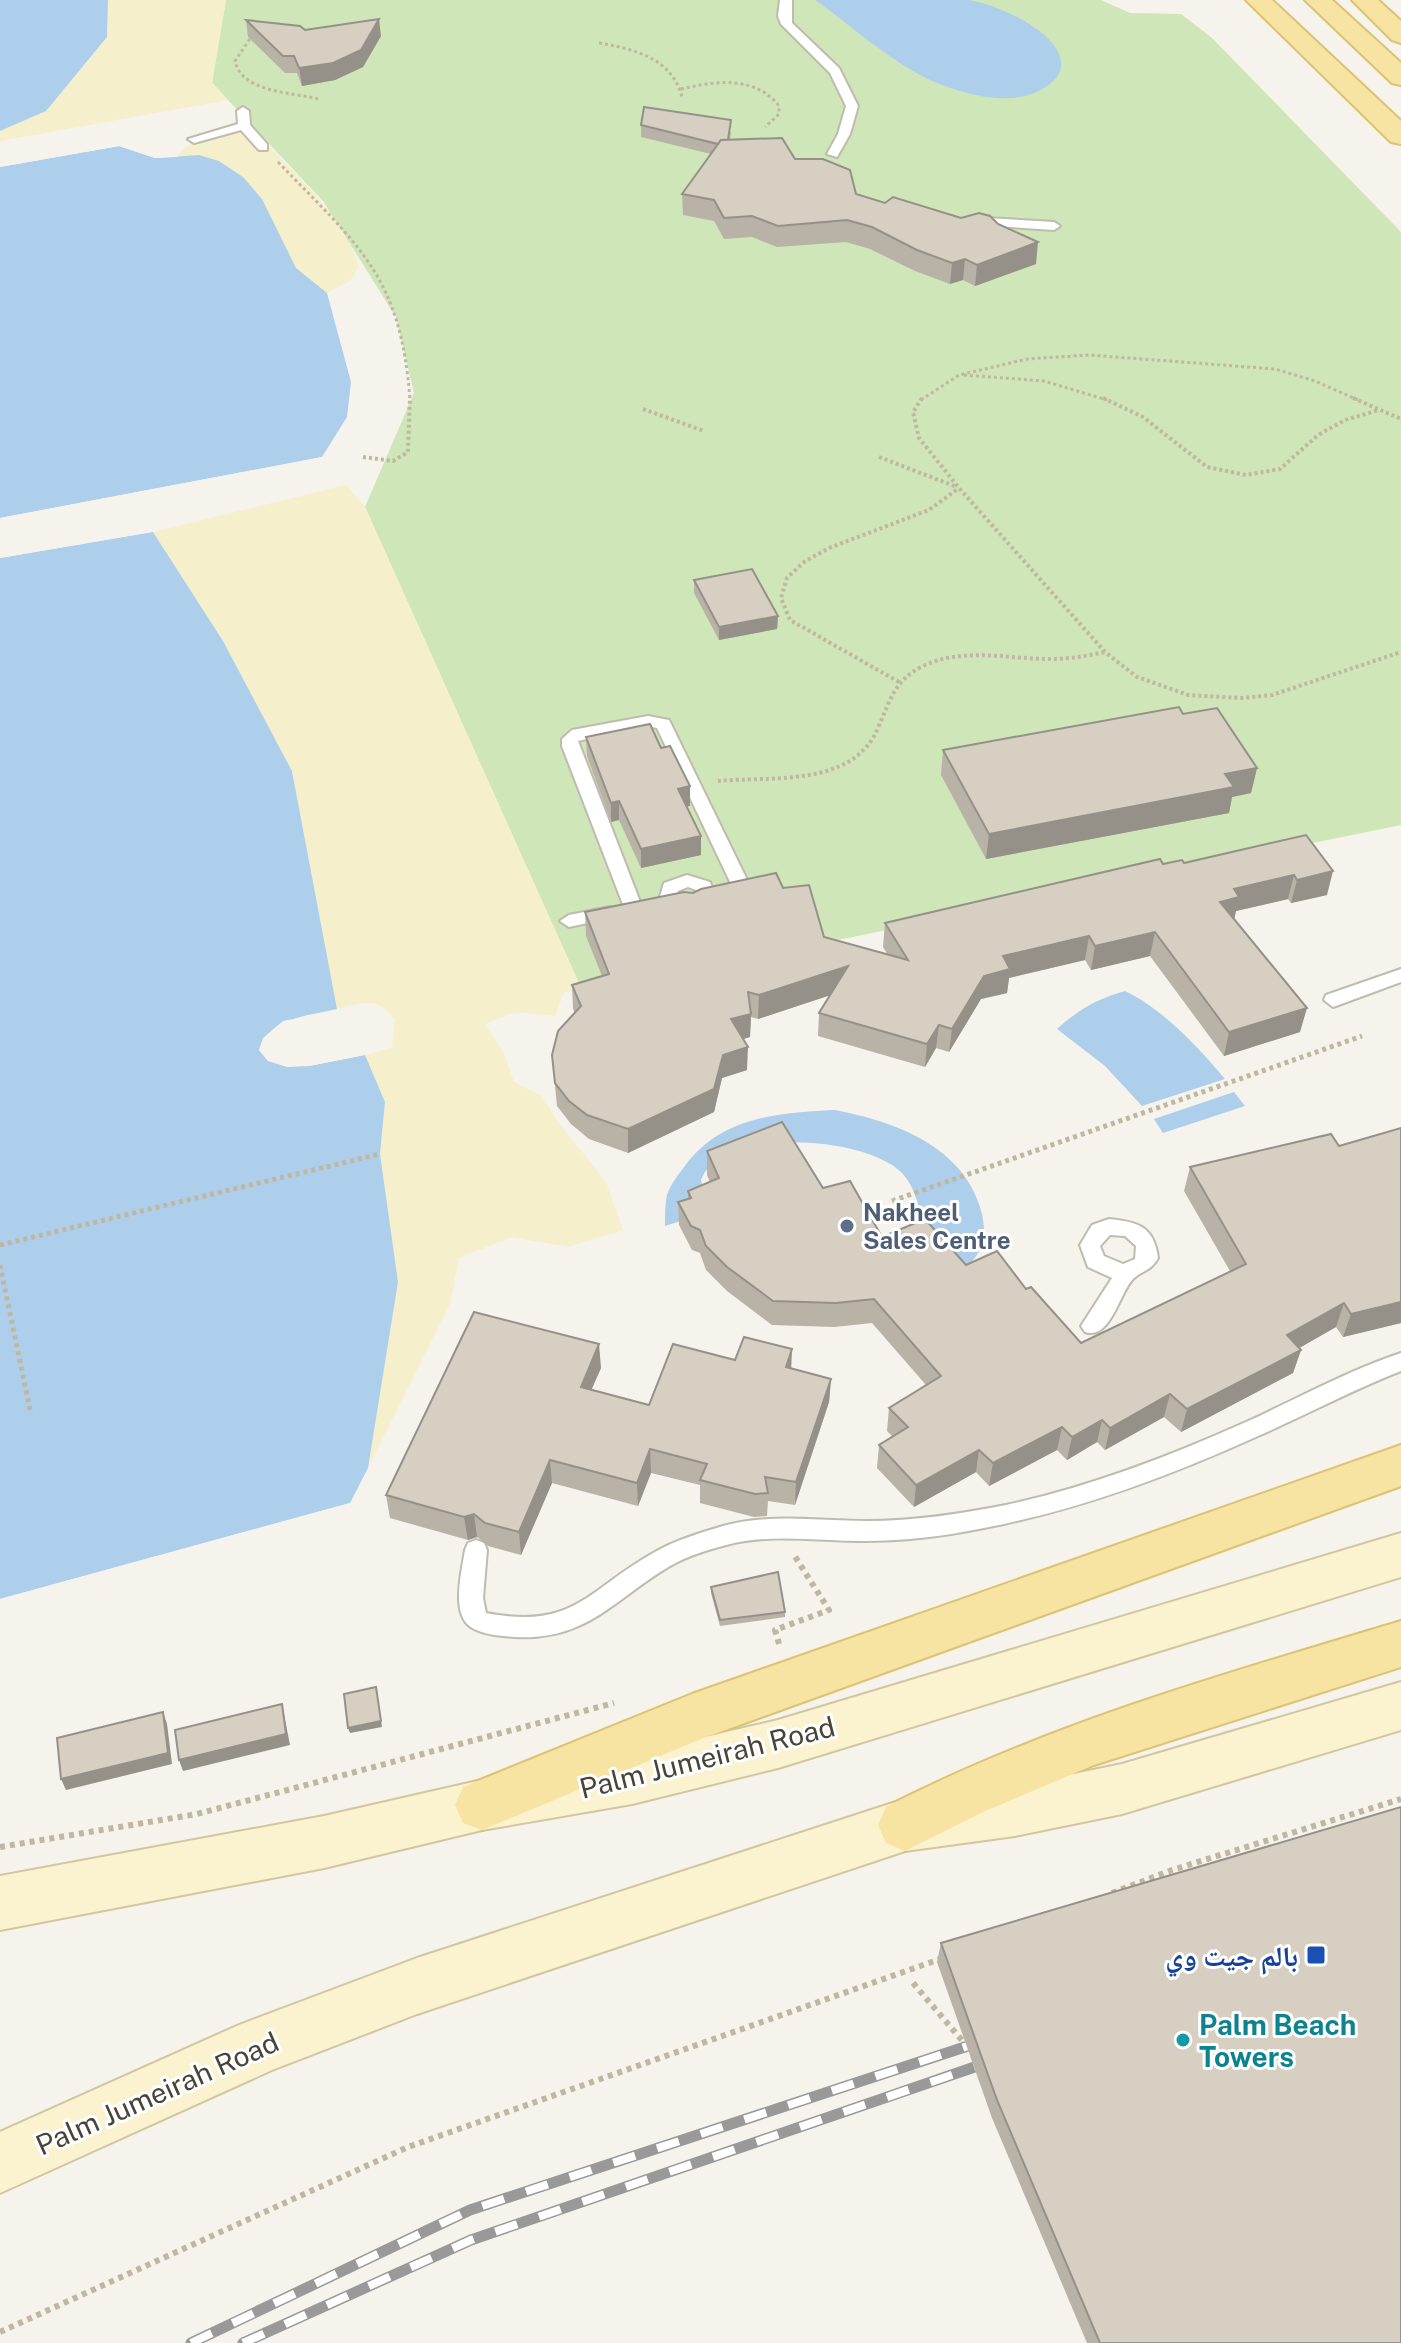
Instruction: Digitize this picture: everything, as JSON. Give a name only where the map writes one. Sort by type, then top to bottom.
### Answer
[{"type":"main road","points":[[1258,0],[1401,136]]},
{"type":"main road","points":[[1317,0],[1401,77]]},
{"type":"main road","points":[[1364,0],[1401,35]]},
{"type":"main road","points":[[1388,0],[1401,4]]},
{"type":"main road","points":[[482,1805],[622,1745],[772,1675],[1401,1465]]},
{"type":"main road","name":"Palm Jumeirah Road","points":[[0,1903],[295,1848],[482,1805],[632,1779],[778,1744],[1401,1555]]},
{"type":"main road","points":[[905,1825],[966,1793],[1053,1754],[1401,1644]]},
{"type":"main road","name":"Palm Jumeirah Road","points":[[0,2163],[260,2046],[417,1986],[905,1825],[1015,1811],[1122,1789],[1401,1706]]},
{"type":"lane","points":[[786,0],[784,16],[787,24],[835,71],[852,106],[844,134],[833,154]]},
{"type":"lane","points":[[243,111],[244,126],[263,147]]},
{"type":"lane","points":[[194,139],[244,126]]},
{"type":"lane","points":[[963,221],[1054,226]]},
{"type":"lane","points":[[633,907],[570,746],[570,739],[583,732],[648,721],[659,722],[666,728],[741,886]]},
{"type":"lane","points":[[569,921],[668,900]]},
{"type":"lane","points":[[1333,1000],[1401,975]]},
{"type":"lane","points":[[1092,1326],[1117,1291],[1125,1273]]},
{"type":"lane","points":[[476,1550],[471,1607],[475,1618],[481,1622],[541,1628],[589,1614],[633,1578],[664,1558],[696,1544],[732,1534],[777,1529],[895,1530],[975,1520],[1072,1498],[1176,1462],[1328,1391],[1401,1362]]},
{"type":"path","points":[[256,30],[237,53],[238,72],[262,87],[318,99]]},
{"type":"path","points":[[599,43],[629,49],[654,60],[672,73],[682,97]]},
{"type":"path","points":[[681,89],[719,82],[763,91],[779,106],[779,114],[765,127]]},
{"type":"path","points":[[263,147],[372,264],[394,309],[408,369],[410,447],[402,458],[392,461],[381,462],[363,457]]},
{"type":"path","points":[[1401,419],[1295,374],[1243,365],[1068,355],[1027,359],[959,375],[932,388],[913,412],[919,438],[959,488],[1105,652],[1125,670],[1152,684],[1188,695],[1224,699],[1272,695],[1401,652]]},
{"type":"path","points":[[959,375],[1044,381],[1097,395],[1153,423],[1207,467],[1246,475],[1280,469],[1330,428],[1379,410]]},
{"type":"path","points":[[643,409],[704,431]]},
{"type":"path","points":[[879,457],[959,488]]},
{"type":"path","points":[[899,682],[790,620],[781,607],[779,593],[786,579],[825,550],[855,535],[931,510],[959,488]]},
{"type":"path","points":[[693,784],[805,774],[837,767],[852,760],[872,739],[884,703],[899,682],[924,666],[957,656],[994,654],[1060,659],[1105,652]]},
{"type":"path","points":[[892,1201],[1362,1036]]},
{"type":"path","points":[[0,1245],[380,1154]]},
{"type":"path","points":[[0,1265],[31,1414]]},
{"type":"path","points":[[772,1675],[775,1630],[829,1610],[777,1529]]},
{"type":"path","points":[[0,1847],[197,1814],[627,1700]]},
{"type":"path","points":[[1099,1898],[1172,1870],[1401,1799]]},
{"type":"path","points":[[0,2332],[408,2147],[953,1954]]},
{"type":"path","points":[[913,1983],[966,2045]]},
{"type":"green space","points":[[226,0],[1101,0],[1130,13],[1181,14],[1212,38],[1401,232],[1401,825],[583,992],[365,507],[414,393],[396,317],[323,201],[212,83]]},
{"type":"sand","points":[[108,0],[226,0],[212,82],[228,100],[0,141],[0,131],[46,111],[107,37]]},
{"type":"sand","points":[[250,125],[312,190],[339,226],[359,267],[350,281],[327,293],[294,265],[262,207],[238,175],[222,164],[202,158],[177,157],[201,139]]},
{"type":"sand","points":[[346,485],[365,507],[583,992],[564,992],[555,1016],[514,1012],[485,1024],[504,1054],[514,1082],[542,1096],[558,1122],[606,1182],[623,1230],[568,1247],[512,1237],[459,1258],[450,1304],[368,1468],[398,1282],[380,1154],[385,1102],[365,1055],[392,1048],[395,1020],[375,1004],[362,1003],[337,1009],[292,771],[223,641],[153,532]]},
{"type":"water","points":[[0,0],[108,0],[107,37],[46,111],[0,131]]},
{"type":"water","points":[[815,0],[980,2],[1026,22],[1040,32],[1059,54],[1061,67],[1056,78],[1034,93],[1005,98],[974,95],[930,80],[899,62]]},
{"type":"water","points":[[119,146],[155,158],[199,155],[219,161],[243,177],[262,199],[296,268],[327,293],[351,382],[347,417],[322,457],[0,518],[0,167]]},
{"type":"water","points":[[153,532],[223,641],[292,771],[337,1009],[281,1024],[264,1039],[259,1050],[268,1061],[309,1066],[365,1055],[385,1102],[380,1154],[398,1282],[368,1468],[350,1503],[0,1599],[0,558]]},
{"type":"water","points":[[1125,991],[1166,1018],[1225,1079],[1142,1106],[1105,1066],[1057,1029],[1089,1006]]},
{"type":"water","points":[[1234,1092],[1245,1106],[1163,1133],[1154,1119]]},
{"type":"water","points":[[834,1110],[881,1121],[903,1130],[925,1141],[961,1171],[974,1191],[984,1232],[980,1250],[961,1275],[930,1244],[915,1195],[901,1172],[883,1160],[857,1150],[827,1144],[763,1144],[735,1151],[714,1163],[701,1180],[707,1202],[684,1220],[665,1226],[666,1199],[671,1186],[687,1163],[718,1135],[754,1120]]},
{"type":"pier","points":[[119,142],[155,154],[180,153],[177,157],[155,158],[119,146],[0,167],[0,163]]},
{"type":"pier","points":[[322,457],[326,459],[0,522],[0,518]]},
{"type":"pier","points":[[153,528],[157,531],[0,558],[0,554]]},
{"type":"pier","points":[[341,1010],[284,1025],[267,1040],[264,1049],[270,1057],[288,1063],[365,1051],[369,1054],[309,1066],[287,1067],[268,1061],[259,1050],[263,1038],[283,1021]]},
{"type":"pier","points":[[350,1503],[347,1508],[0,1603],[0,1599]]},
{"type":"building","points":[[379,19],[361,50],[333,63],[299,68],[294,56],[283,56],[246,20],[300,26],[305,30]]},
{"type":"building","points":[[644,107],[731,120],[728,140],[721,140],[718,144],[641,125]]},
{"type":"building","points":[[782,138],[795,159],[823,159],[850,170],[856,194],[885,203],[893,197],[961,218],[979,213],[1038,242],[977,265],[965,259],[952,263],[917,250],[872,227],[847,220],[778,226],[752,216],[724,218],[714,200],[682,194],[721,140]]},
{"type":"building","points":[[752,569],[778,616],[719,627],[694,580]]},
{"type":"building","points":[[1179,707],[1183,714],[1217,708],[1257,768],[1225,774],[1234,787],[989,834],[943,750]]},
{"type":"building","points":[[650,724],[661,748],[670,746],[690,786],[678,789],[701,836],[641,849],[619,801],[611,803],[586,737]]},
{"type":"building","points":[[1306,835],[1333,871],[1297,880],[1294,875],[1234,889],[1239,897],[1220,902],[1307,1008],[1229,1032],[1155,932],[1095,946],[1089,936],[1003,956],[1010,969],[984,976],[952,1029],[939,1025],[927,1044],[819,1013],[848,966],[759,995],[748,992],[751,1014],[731,1019],[748,1047],[723,1055],[714,1089],[628,1129],[587,1115],[569,1101],[555,1083],[552,1055],[558,1031],[581,1006],[572,985],[609,974],[585,912],[684,892],[693,893],[776,873],[783,888],[809,885],[824,937],[908,960],[885,923],[1160,859],[1163,864],[1182,860],[1184,863]]},
{"type":"building","points":[[782,1122],[823,1188],[850,1181],[882,1237],[925,1219],[966,1265],[997,1251],[1026,1289],[1031,1287],[1081,1343],[1246,1264],[1190,1167],[1331,1134],[1339,1146],[1401,1128],[1401,1302],[1351,1314],[1344,1303],[1287,1335],[1301,1350],[1187,1409],[1170,1394],[1110,1428],[1102,1420],[1072,1437],[1062,1427],[993,1463],[979,1450],[916,1485],[879,1445],[908,1427],[889,1408],[941,1376],[874,1299],[836,1303],[773,1301],[727,1267],[706,1246],[700,1230],[691,1226],[678,1202],[691,1198],[688,1191],[719,1178],[707,1151]]},
{"type":"building","points":[[474,1312],[599,1344],[581,1387],[649,1405],[673,1344],[735,1360],[744,1337],[792,1349],[786,1367],[831,1379],[796,1482],[765,1477],[768,1493],[755,1494],[700,1480],[707,1464],[650,1449],[637,1483],[550,1460],[519,1532],[485,1523],[474,1514],[464,1517],[386,1495]]},
{"type":"building","points":[[778,1572],[785,1612],[720,1620],[711,1587]]},
{"type":"building","points":[[376,1687],[381,1721],[348,1728],[344,1694]]},
{"type":"building","points":[[282,1704],[286,1734],[179,1760],[175,1730]]},
{"type":"building","points":[[163,1712],[168,1753],[61,1779],[57,1738]]},
{"type":"building","name":"Palm Beach Towers","points":[[1401,1807],[1401,2343],[1100,2343],[997,2100],[941,1943]]},
{"type":"railway","points":[[191,2343],[470,2210],[986,2040]]},
{"type":"railway","points":[[243,2343],[471,2240],[995,2060]]},
{"type":"place","name":"Nakheel Sales Centre","points":[[847,1226]]},
{"type":"place","name":"بالم جيت وي","points":[[1316,1955]]},
{"type":"place","name":"Palm Beach Towers","points":[[1183,2040]]}]
